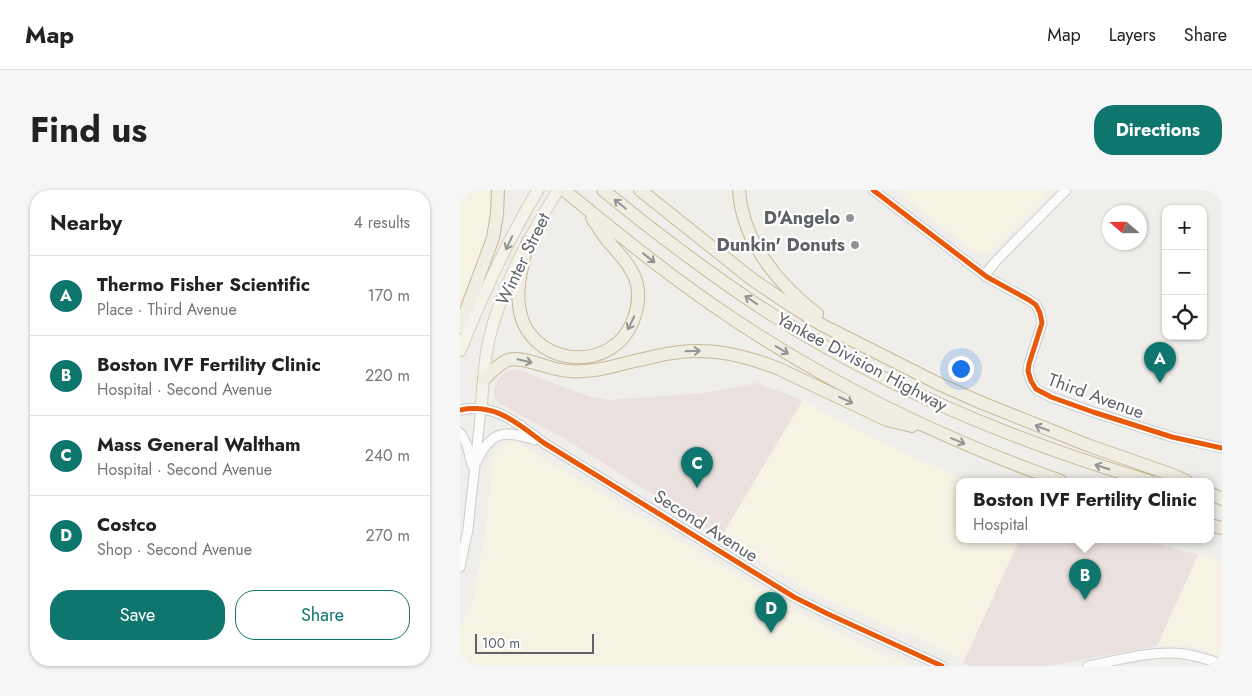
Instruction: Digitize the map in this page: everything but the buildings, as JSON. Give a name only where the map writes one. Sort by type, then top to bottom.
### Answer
[{"type":"highway","points":[[460,327],[493,238],[498,214],[498,190]]},
{"type":"highway","name":"Yankee Division Highway","points":[[564,190],[666,271],[714,306],[745,327],[841,384],[938,432],[1053,478]]},
{"type":"highway","name":"Yankee Division Highway","points":[[603,190],[684,253],[748,298],[807,335],[866,368],[935,403],[989,426],[1071,457],[1139,478]]},
{"type":"highway","points":[[640,190],[759,284],[822,325],[982,404],[1180,478]]},
{"type":"highway","points":[[739,190],[740,205],[744,219],[755,245],[767,263],[780,280],[806,305],[847,337]]},
{"type":"highway","points":[[744,219],[745,190]]},
{"type":"highway","points":[[528,241],[520,276],[518,296],[520,311],[529,333],[546,348],[567,357],[589,357],[609,349],[626,334],[633,322],[637,309],[638,288],[629,266],[607,240],[583,206]]},
{"type":"highway","points":[[484,379],[499,365],[510,360],[522,360],[570,371],[585,371],[607,368],[672,353],[719,352],[747,357],[772,366],[887,420],[938,432]]},
{"type":"main road","name":"Winter Street","points":[[481,409],[486,355],[494,320],[509,279],[528,241],[558,190]]},
{"type":"main road","name":"Winter Street","points":[[460,350],[511,238],[535,195]]},
{"type":"street","name":"Third Avenue","points":[[873,190],[985,275],[1031,301],[1037,307],[1042,320],[1041,329],[1028,371],[1030,381],[1036,389],[1051,397],[1092,412],[1172,437],[1222,448]]},
{"type":"street","points":[[985,275],[996,261],[1066,190]]},
{"type":"street","name":"Second Avenue","points":[[460,410],[481,409],[506,416],[544,444],[794,597],[942,666]]},
{"type":"street","name":"Winter Street","points":[[460,566],[468,529],[481,409]]},
{"type":"street","points":[[460,434],[464,438],[468,450],[473,476]]},
{"type":"street","name":"Second Avenue","points":[[473,476],[481,453],[488,442],[497,436],[516,434],[544,444]]},
{"type":"street","points":[[1088,666],[1136,656],[1165,653],[1188,655],[1222,664]]},
{"type":"shaded area","points":[[460,190],[490,190],[491,202],[490,219],[484,243],[460,308]]},
{"type":"shaded area","points":[[896,190],[1053,190],[992,252],[980,254]]},
{"type":"shaded area","points":[[520,370],[576,392],[608,400],[705,393],[756,383],[803,400],[721,537],[565,439],[499,403],[494,397],[494,389],[499,378],[507,371]]},
{"type":"shaded area","points":[[803,400],[871,437],[960,478],[956,478],[956,543],[1018,543],[964,661],[915,637],[887,627],[807,590],[721,537]]},
{"type":"shaded area","points":[[507,442],[518,443],[801,613],[870,648],[913,666],[460,666],[460,629],[473,602],[486,528],[493,454]]},
{"type":"shaded area","points":[[1018,543],[1154,543],[1198,555],[1157,646],[1047,666],[971,666],[963,663]]},
{"type":"shaded area","points":[[1198,555],[1222,561],[1222,655],[1187,646],[1157,646]]},
{"type":"cycle path","points":[[873,190],[987,277],[1036,305],[1042,323],[1028,371],[1036,389],[1051,397],[1093,412],[1172,437],[1222,448]]},
{"type":"cycle path","points":[[460,410],[485,409],[505,416],[525,428],[544,443],[794,597],[942,666]]},
{"type":"place","name":"D'Angelo","points":[[850,218]]},
{"type":"place","name":"Dunkin' Donuts","points":[[855,245]]},
{"type":"place","name":"Thermo Fisher Scientific","points":[[1160,383]]},
{"type":"place","name":"Mass General Waltham","points":[[697,488]]},
{"type":"place","name":"Boston IVF Fertility Clinic","points":[[1085,600]]},
{"type":"place","name":"Costco","points":[[771,633]]}]
